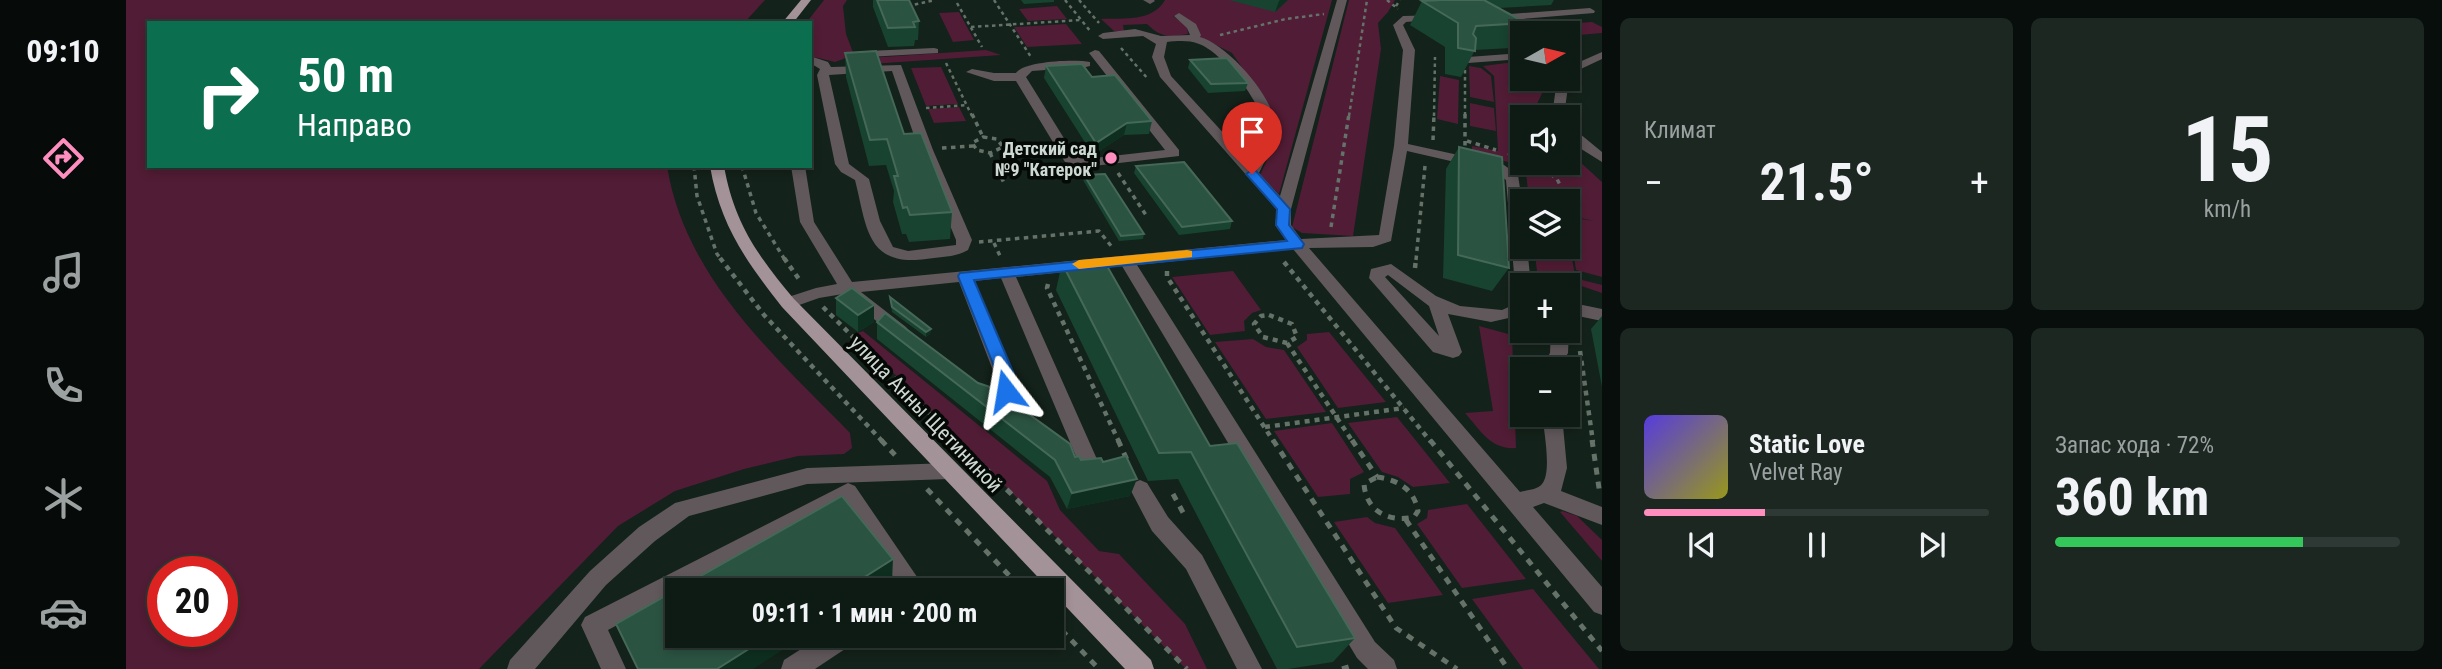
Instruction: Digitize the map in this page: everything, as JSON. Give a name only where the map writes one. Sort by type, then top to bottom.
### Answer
[{"type":"main road","points":[[789,21],[806,0]]},
{"type":"main road","name":"улица Анны Щетининой","points":[[717,168],[720,192],[741,244],[788,303],[1142,669]]},
{"type":"street","points":[[1342,0],[1336,13],[1284,209],[1283,225],[1602,604]]},
{"type":"street","points":[[1563,1],[1579,5],[1602,17]]},
{"type":"street","points":[[1579,5],[1602,4]]},
{"type":"street","points":[[1510,38],[1479,16],[1510,17],[1590,11]]},
{"type":"street","points":[[788,303],[810,294],[847,288],[1126,259],[1297,244],[1373,242],[1386,238],[1401,146],[1409,50],[1398,24],[1403,19],[1454,15]]},
{"type":"street","points":[[1179,16],[1192,26],[1198,40]]},
{"type":"street","points":[[1103,36],[1144,33],[1160,39],[1198,40],[1228,57],[1267,114],[1270,126],[1265,147],[1252,174]]},
{"type":"street","points":[[1160,39],[1162,43],[1158,57],[1166,77],[1284,209]]},
{"type":"street","points":[[868,54],[934,51]]},
{"type":"street","points":[[1020,77],[1070,159],[1085,163],[1174,153],[1095,53]]},
{"type":"street","points":[[1580,66],[1602,55]]},
{"type":"street","points":[[1468,60],[1510,57]]},
{"type":"street","points":[[812,60],[824,64],[827,71]]},
{"type":"street","points":[[1020,77],[1023,71],[1030,68],[1086,64]]},
{"type":"street","points":[[897,67],[910,109],[964,240],[963,247],[901,256],[885,249],[880,242],[862,180],[859,175],[846,171],[842,164],[823,77],[827,71],[897,67]]},
{"type":"street","points":[[972,72],[994,77],[1020,77]]},
{"type":"street","points":[[1580,141],[1602,158]]},
{"type":"street","points":[[1401,146],[1432,158],[1499,168],[1513,178],[1522,273]]},
{"type":"street","points":[[798,168],[807,222],[847,288],[913,340]]},
{"type":"street","points":[[1373,242],[1391,269],[1436,303],[1488,316],[1510,314]]},
{"type":"street","points":[[1126,259],[1366,650],[1385,669]]},
{"type":"street","points":[[1391,269],[1380,271],[1377,278],[1439,348],[1452,352],[1436,303]]},
{"type":"street","points":[[1006,272],[1090,466]]},
{"type":"street","points":[[964,379],[989,395],[997,396],[1006,391],[1005,374],[965,276]]},
{"type":"street","points":[[1580,310],[1602,315]]},
{"type":"street","points":[[1515,502],[1544,494],[1555,485],[1557,471],[1553,427]]},
{"type":"street","points":[[519,669],[598,578],[648,534],[683,509],[807,476],[949,471]]},
{"type":"street","points":[[1140,489],[1160,524],[1194,562],[1250,669]]},
{"type":"street","points":[[683,578],[848,492],[907,578]]},
{"type":"street","points":[[1544,494],[1601,508]]},
{"type":"street","points":[[614,669],[593,625],[665,587]]},
{"type":"street","points":[[793,669],[825,648]]},
{"type":"path","points":[[900,1],[909,5],[934,0]]},
{"type":"path","points":[[994,0],[1032,57]]},
{"type":"path","points":[[1065,0],[1096,37],[1097,42],[1091,46],[1095,53]]},
{"type":"path","points":[[1331,242],[1329,236],[1367,0]]},
{"type":"path","points":[[1387,0],[1396,6],[1400,0]]},
{"type":"path","points":[[957,3],[982,47]]},
{"type":"path","points":[[1198,40],[1274,21],[1336,13]]},
{"type":"path","points":[[971,27],[1081,20]]},
{"type":"path","points":[[1413,287],[1426,165],[1432,158],[1435,57]]},
{"type":"path","points":[[1466,141],[1464,62],[1468,60]]},
{"type":"path","points":[[946,64],[983,137]]},
{"type":"path","points":[[910,109],[967,105]]},
{"type":"path","points":[[926,150],[973,146],[981,152],[990,153],[1000,150],[1003,144],[997,139],[983,137],[974,140],[973,146]]},
{"type":"path","points":[[990,153],[1004,183]]},
{"type":"path","points":[[1110,161],[1146,215]]},
{"type":"path","points":[[694,168],[697,197],[718,254],[764,315],[1012,578]]},
{"type":"path","points":[[742,168],[745,186],[768,237],[810,294],[1187,669]]},
{"type":"path","points":[[1555,175],[1566,189]]},
{"type":"path","points":[[964,240],[987,243],[1099,231]]},
{"type":"path","points":[[1276,260],[1287,264],[1602,651]]},
{"type":"path","points":[[1169,270],[1167,277],[1396,628],[1457,669]]},
{"type":"path","points":[[1054,281],[1049,283],[1047,288],[1129,464]]},
{"type":"path","points":[[1269,315],[1293,325],[1297,337],[1287,343],[1278,343],[1261,336],[1255,330],[1256,319],[1269,315]]},
{"type":"path","points":[[1287,343],[1377,477]]},
{"type":"path","points":[[1580,350],[1601,508]]},
{"type":"path","points":[[1265,427],[1404,408]]},
{"type":"path","points":[[1377,477],[1394,480],[1412,494],[1418,511],[1414,517],[1406,520],[1385,516],[1367,502],[1363,494],[1364,484],[1377,477]]},
{"type":"path","points":[[1406,520],[1508,669]]},
{"type":"path","points":[[1064,633],[1099,669]]},
{"type":"path","points":[[1342,669],[1354,664],[1355,655]]},
{"type":"shaded area","points":[[126,0],[765,0],[746,21],[147,21],[147,168],[668,168],[677,206],[693,244],[713,279],[737,313],[764,344],[850,433],[852,448],[844,454],[798,456],[744,469],[675,491],[618,526],[479,669],[126,669]]},
{"type":"shaded area","points":[[824,0],[847,0],[843,6],[846,34],[854,55],[835,62],[812,56],[812,21],[808,21]]},
{"type":"shaded area","points":[[1165,0],[1332,0],[1279,194],[1260,175],[1275,139],[1276,116],[1232,53],[1200,37],[1197,27],[1180,15],[1173,16],[1187,26],[1188,34],[1176,36],[1157,32],[1147,24],[1123,25],[1124,31],[1114,31],[1101,19],[1145,15],[1160,7]]},
{"type":"shaded area","points":[[1349,0],[1395,0],[1378,23],[1381,49],[1353,236],[1302,233],[1292,227]]},
{"type":"shaded area","points":[[1057,6],[1067,19],[1028,21],[1019,9]]},
{"type":"shaded area","points":[[959,12],[974,40],[953,42],[939,13]]},
{"type":"shaded area","points":[[1592,22],[1602,27],[1602,33],[1580,35],[1580,23]]},
{"type":"shaded area","points":[[1066,24],[1082,44],[1027,47],[1014,27]]},
{"type":"shaded area","points":[[986,50],[1001,55],[857,65],[868,58]]},
{"type":"shaded area","points":[[1510,63],[1510,91],[1543,91],[1536,105],[1510,105],[1510,162],[1472,153],[1472,146],[1498,151],[1494,76],[1483,66]]},
{"type":"shaded area","points":[[1469,66],[1481,68],[1491,76],[1494,102],[1470,97]]},
{"type":"shaded area","points":[[941,67],[958,104],[926,106],[911,68]]},
{"type":"shaded area","points":[[1440,76],[1459,80],[1458,124],[1437,119]]},
{"type":"shaded area","points":[[1470,103],[1494,108],[1496,131],[1470,126]]},
{"type":"shaded area","points":[[959,107],[966,121],[934,123],[928,109]]},
{"type":"shaded area","points":[[1580,162],[1602,182],[1602,277],[1576,270],[1574,259],[1580,259],[1580,219],[1594,221],[1580,218],[1580,189],[1528,189],[1526,175],[1580,175]]},
{"type":"shaded area","points":[[1536,259],[1572,259],[1575,273],[1543,273],[1537,271]]},
{"type":"shaded area","points":[[1233,271],[1261,310],[1252,313],[1244,321],[1245,331],[1210,335],[1172,277]]},
{"type":"shaded area","points":[[1580,280],[1602,285],[1602,293],[1580,286]]},
{"type":"shaded area","points":[[1479,326],[1510,334],[1513,357],[1510,357],[1510,427],[1515,427],[1516,448],[1493,443],[1465,413],[1493,411]]},
{"type":"shaded area","points":[[863,331],[1047,481],[1060,510],[1099,551],[1119,554],[1185,624],[1207,669],[1186,669],[855,334]]},
{"type":"shaded area","points":[[1329,332],[1386,402],[1338,408],[1297,347],[1307,340],[1307,334]]},
{"type":"shaded area","points":[[1253,339],[1266,347],[1284,350],[1326,412],[1266,419],[1215,342]]},
{"type":"shaded area","points":[[1397,417],[1450,483],[1413,487],[1398,477],[1382,472],[1348,423]]},
{"type":"shaded area","points":[[1332,423],[1364,472],[1350,479],[1350,494],[1318,497],[1274,431]]},
{"type":"shaded area","points":[[1467,504],[1526,579],[1462,588],[1417,524],[1427,518],[1428,510]]},
{"type":"shaded area","points":[[1560,512],[1577,516],[1602,540],[1602,561]]},
{"type":"shaded area","points":[[1367,517],[1375,523],[1395,528],[1443,595],[1388,603],[1334,522]]},
{"type":"shaded area","points":[[1533,589],[1599,669],[1523,669],[1472,599]]},
{"type":"building","points":[[877,0],[909,0],[919,21],[913,22],[915,27],[888,28]]},
{"type":"building","points":[[1484,0],[1522,21],[1476,26],[1473,34],[1476,38],[1475,51],[1458,48],[1458,23],[1422,1]]},
{"type":"building","points":[[876,51],[904,134],[921,133],[952,212],[910,215],[907,207],[903,208],[894,176],[898,176],[887,139],[870,140],[845,53]]},
{"type":"building","points":[[1227,58],[1248,83],[1211,84],[1190,60]]},
{"type":"building","points":[[1082,64],[1092,77],[1115,75],[1152,121],[1127,123],[1096,143],[1046,66]]},
{"type":"building","points":[[1459,147],[1502,157],[1509,268],[1458,255]]},
{"type":"building","points":[[1184,162],[1232,221],[1182,227],[1136,166]]},
{"type":"building","points":[[1105,174],[1144,234],[1121,236],[1084,175]]},
{"type":"building","points":[[1103,259],[1210,446],[1237,443],[1355,638],[1297,647],[1191,452],[1159,453],[1062,263]]},
{"type":"building","points":[[852,288],[874,305],[858,315],[836,298]]},
{"type":"building","points":[[890,297],[931,329],[926,332],[892,307]]},
{"type":"building","points":[[885,313],[978,383],[993,388],[1070,444],[1075,457],[1079,456],[1081,460],[1101,458],[1103,462],[1126,456],[1137,479],[1072,493],[1055,460],[877,322]]},
{"type":"building","points":[[842,496],[893,559],[863,578],[697,578]]},
{"type":"building","points":[[665,596],[665,648],[750,648],[717,669],[638,669],[616,624]]},
{"type":"slow traffic","points":[[1079,264],[1187,254]]},
{"type":"place","name":"Детский сад №9 \"Катерок\"","points":[[1111,158]]},
{"type":"route","points":[[1006,391],[1005,374],[965,276],[1297,244],[1283,225],[1284,209],[1252,174]]}]
